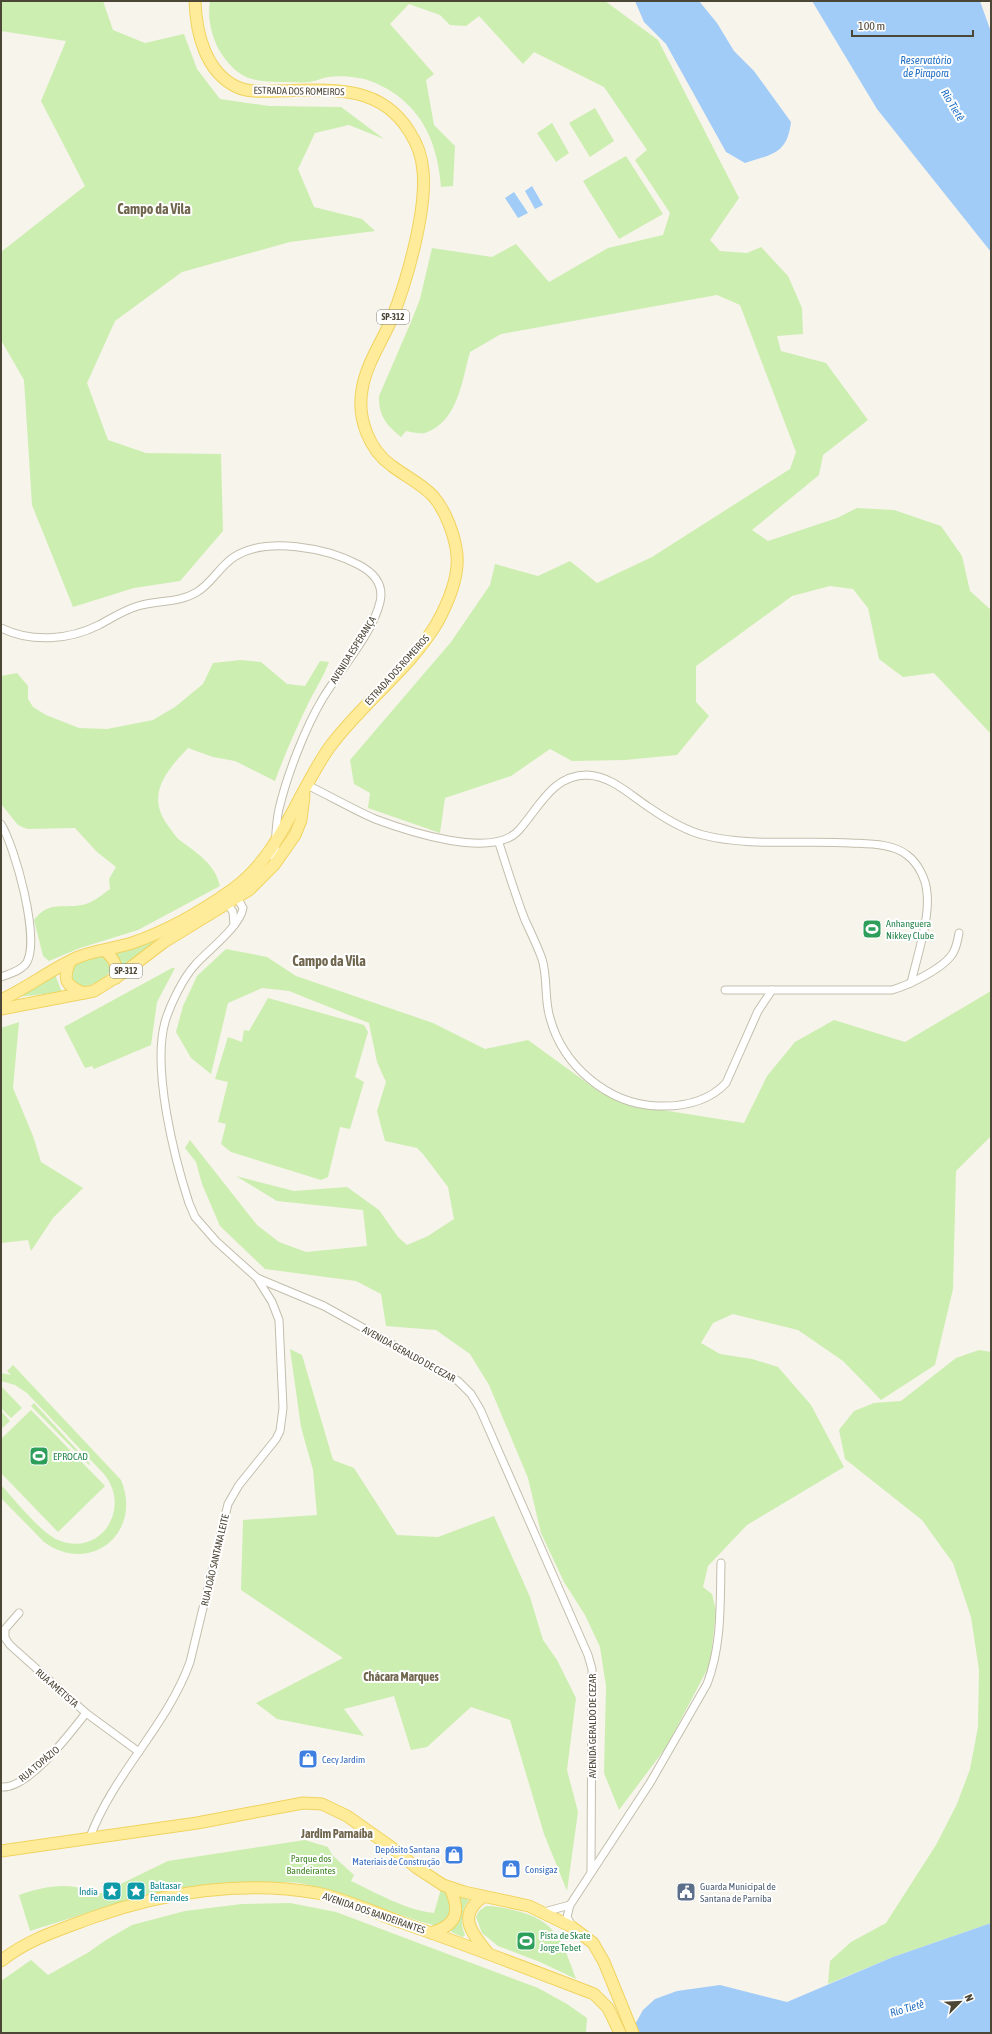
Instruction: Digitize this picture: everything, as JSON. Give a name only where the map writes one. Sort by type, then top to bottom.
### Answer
[{"type":"main road","name":"ESTRADA DOS ROMEIROS","points":[[1,1009],[99,989],[229,897],[255,870],[275,844],[328,750],[343,731],[428,637],[446,604],[456,575],[456,554],[454,541],[449,524],[441,509],[433,496],[416,482],[388,464],[374,447],[362,421],[362,390],[368,368],[392,317],[411,259],[422,203],[423,167],[419,152],[409,130],[394,113],[367,95],[322,90],[248,90],[236,87],[213,66],[202,47],[198,32],[195,1]]},
{"type":"main road","name":"ESTRADA DOS ROMEIROS","points":[[1,1000],[79,957],[105,951],[148,937],[262,879],[274,865],[295,835],[301,820],[306,787]]},
{"type":"main road","points":[[105,951],[110,955],[117,966],[116,978]]},
{"type":"main road","points":[[70,962],[65,974],[67,982],[75,990],[84,993]]},
{"type":"main road","points":[[1,1851],[90,1837],[197,1823],[312,1802],[334,1809],[347,1816],[391,1847],[417,1868],[450,1888],[483,1897],[529,1906],[572,1927],[594,1943],[604,1962],[633,2033]]},
{"type":"main road","name":"AVENIDA DOS BANDEIRANTES","points":[[1,1961],[27,1944],[54,1932],[116,1909],[195,1892],[262,1888],[318,1894],[487,1953],[594,1994],[608,2008],[620,2033]]},
{"type":"main road","points":[[431,1933],[449,1925],[455,1915],[456,1903],[450,1888]]},
{"type":"main road","points":[[483,1897],[470,1908],[468,1921],[474,1935],[487,1953]]},
{"type":"street","name":"AVENIDA ESPERANÇA","points":[[1,628],[40,638],[61,638],[77,634],[134,606],[191,596],[202,589],[233,558],[242,553],[261,548],[289,546],[325,552],[360,566],[377,579],[381,592],[380,602],[374,620],[322,699],[290,774],[279,810],[274,865]]},
{"type":"street","points":[[306,787],[374,818],[417,833],[475,844],[499,842],[518,831],[549,792],[558,785],[579,776],[590,775],[612,783],[649,808],[685,828],[712,837],[740,841],[870,844],[896,849],[907,854],[916,863],[923,876],[927,892],[927,909],[912,983]]},
{"type":"street","points":[[1,824],[6,833],[16,862],[30,920],[28,961],[23,967],[1,978]]},
{"type":"street","points":[[499,842],[518,899],[542,959],[545,971],[550,1018],[556,1036],[566,1054],[581,1071],[597,1085],[619,1098],[645,1105],[672,1107],[708,1098],[719,1091],[726,1083],[758,1011],[772,990]]},
{"type":"street","points":[[229,897],[242,904],[242,914],[234,925]]},
{"type":"street","points":[[229,897],[233,912],[234,925]]},
{"type":"street","name":"AVENIDA GERALDO DE CEZAR","points":[[234,925],[193,967],[183,983],[165,1022],[161,1051],[162,1070],[172,1137],[189,1204],[195,1217],[216,1241],[257,1278],[324,1306],[458,1381],[471,1394],[480,1409],[588,1655],[592,1669],[591,1872]]},
{"type":"street","points":[[725,990],[892,990],[912,983],[950,958],[954,951],[959,933]]},
{"type":"street","name":"RUA JOÃO SANTANA LEITE","points":[[90,1837],[108,1798],[167,1710],[183,1682],[188,1668],[226,1511],[232,1495],[276,1439],[280,1431],[284,1408],[279,1320],[272,1302],[257,1278]]},
{"type":"street","points":[[572,1927],[567,1918],[570,1905],[650,1783],[707,1684],[713,1669],[720,1622],[721,1563]]},
{"type":"street","name":"RUA AMETISTA","points":[[19,1613],[4,1629],[5,1638],[10,1645],[86,1713],[139,1752]]},
{"type":"street","name":"RUA TOPÁZIO","points":[[1,1787],[11,1786],[20,1781],[53,1755],[86,1713]]},
{"type":"street","points":[[544,1912],[570,1905]]},
{"type":"green space","points":[[1,1],[103,1],[113,30],[145,43],[184,34],[197,69],[220,99],[269,106],[341,107],[384,139],[349,125],[315,133],[298,169],[314,207],[362,219],[375,231],[290,242],[182,272],[115,321],[87,383],[108,440],[146,453],[221,454],[223,531],[180,581],[134,588],[73,607],[32,505],[24,380],[1,340],[1,252],[85,186],[41,101],[66,41],[1,31]]},
{"type":"green space","points":[[210,1],[605,1],[658,40],[739,198],[710,240],[720,251],[747,253],[761,247],[788,276],[802,308],[803,334],[777,336],[781,351],[826,363],[868,420],[823,455],[819,475],[752,530],[768,541],[837,518],[857,508],[894,510],[941,526],[962,556],[970,591],[991,610],[991,734],[934,673],[903,677],[879,659],[868,608],[853,589],[830,586],[792,596],[696,666],[696,702],[709,716],[677,755],[625,760],[572,761],[550,749],[511,776],[445,798],[440,833],[368,808],[370,793],[354,784],[350,760],[451,642],[490,585],[495,564],[538,576],[570,561],[597,583],[652,557],[790,469],[796,452],[740,305],[717,295],[501,334],[470,352],[457,399],[445,420],[436,428],[425,433],[406,431],[401,437],[387,424],[384,419],[380,409],[379,396],[420,299],[432,248],[492,257],[516,244],[549,282],[608,248],[663,235],[670,213],[635,160],[647,150],[604,87],[534,52],[523,64],[479,16],[466,26],[450,25],[440,15],[409,4],[390,24],[434,74],[426,80],[434,125],[455,146],[453,186],[441,187],[437,158],[433,145],[420,120],[412,109],[401,99],[378,84],[354,77],[328,77],[312,82],[275,82],[249,78],[235,69],[221,53],[211,28],[209,14]]},
{"type":"green space","points":[[595,108],[614,141],[590,157],[569,123]]},
{"type":"green space","points":[[552,123],[569,153],[556,162],[537,133]]},
{"type":"green space","points":[[626,156],[663,214],[619,239],[583,181]]},
{"type":"green space","points":[[241,660],[261,662],[287,684],[305,686],[320,661],[329,662],[298,725],[275,781],[235,761],[213,757],[188,748],[172,766],[161,785],[158,795],[162,816],[178,838],[205,860],[210,866],[218,878],[220,886],[138,930],[80,948],[49,961],[43,956],[34,920],[46,909],[58,906],[78,906],[96,899],[110,889],[109,879],[116,867],[97,852],[75,828],[27,829],[18,825],[1,804],[1,676],[17,673],[28,686],[28,699],[33,707],[46,715],[79,728],[107,729],[153,720],[175,707],[203,684],[213,663]]},
{"type":"green space","points":[[153,941],[154,943],[122,970],[111,952]]},
{"type":"green space","points":[[226,949],[267,957],[296,976],[433,1023],[485,1049],[528,1040],[601,1093],[637,1106],[744,1123],[767,1076],[795,1042],[834,1020],[905,1042],[991,991],[991,1136],[956,1171],[953,1289],[935,1365],[881,1400],[843,1361],[798,1330],[733,1314],[713,1323],[701,1343],[720,1354],[752,1359],[778,1367],[811,1405],[844,1467],[747,1525],[708,1566],[703,1587],[712,1594],[716,1611],[710,1664],[667,1746],[619,1810],[604,1773],[606,1686],[600,1647],[585,1615],[564,1582],[541,1533],[528,1478],[489,1385],[470,1354],[436,1330],[386,1326],[381,1294],[356,1281],[265,1269],[220,1226],[202,1184],[196,1162],[185,1148],[190,1140],[257,1225],[279,1242],[306,1252],[367,1246],[363,1210],[277,1201],[236,1176],[294,1191],[347,1187],[379,1210],[398,1237],[407,1245],[428,1236],[454,1219],[448,1187],[423,1154],[417,1148],[385,1141],[377,1111],[386,1082],[377,1062],[369,1023],[289,991],[262,988],[228,1003],[211,1074],[191,1058],[176,1032],[183,1006],[197,976]]},
{"type":"green space","points":[[99,955],[108,959],[112,968],[109,973],[95,983],[89,985],[73,985],[70,969],[73,964]]},
{"type":"green space","points":[[172,968],[175,968],[157,1002],[151,1045],[94,1069],[92,1066],[85,1068],[64,1027]]},
{"type":"green space","points":[[55,974],[61,990],[64,992],[17,997]]},
{"type":"green space","points":[[268,998],[364,1025],[368,1032],[355,1077],[364,1082],[350,1129],[340,1127],[328,1177],[321,1180],[231,1152],[221,1144],[226,1124],[218,1122],[228,1082],[215,1079],[228,1037],[242,1042],[244,1030],[249,1031]]},
{"type":"green space","points":[[19,1022],[13,1088],[33,1136],[41,1162],[83,1188],[53,1218],[31,1251],[28,1240],[1,1243],[1,1028]]},
{"type":"green space","points":[[290,1349],[302,1355],[333,1460],[354,1468],[397,1535],[438,1537],[494,1516],[530,1597],[543,1640],[557,1660],[576,1698],[567,1770],[578,1812],[567,1891],[544,1834],[510,1720],[471,1707],[427,1747],[411,1750],[394,1696],[344,1709],[364,1736],[277,1719],[256,1703],[343,1658],[241,1590],[243,1520],[317,1515],[313,1470],[301,1427]]},
{"type":"green space","points":[[979,1350],[991,1352],[991,1923],[893,1957],[828,1984],[830,1961],[851,1942],[886,1923],[936,1845],[957,1804],[970,1769],[978,1727],[979,1670],[971,1617],[953,1563],[922,1520],[845,1459],[839,1430],[854,1411],[874,1403],[901,1401],[956,1358]]},
{"type":"green space","points":[[13,1365],[121,1480],[126,1499],[125,1516],[119,1531],[108,1543],[95,1551],[79,1554],[62,1551],[44,1542],[1,1498],[1,1485],[28,1516],[44,1531],[58,1540],[73,1544],[87,1542],[99,1536],[108,1526],[113,1515],[115,1501],[112,1487],[104,1474],[27,1393],[15,1385],[1,1381],[1,1373],[11,1375],[7,1371]]},
{"type":"green space","points":[[1,1386],[22,1408],[11,1418],[1,1408]]},
{"type":"green space","points":[[34,1403],[90,1464],[89,1465],[31,1406]]},
{"type":"green space","name":"EPROCAD","points":[[31,1410],[105,1486],[58,1532],[1,1473],[1,1439]]},
{"type":"green space","points":[[1,1411],[10,1421],[1,1429]]},
{"type":"green space","name":"Parque dos Bandeirantes","points":[[305,1840],[328,1847],[332,1855],[354,1875],[351,1881],[402,1905],[434,1913],[441,1889],[449,1898],[449,1918],[437,1926],[321,1888],[290,1882],[267,1882],[206,1885],[147,1896],[30,1931],[19,1895],[39,1889],[61,1886],[79,1888],[93,1893],[102,1893],[168,1861]]},
{"type":"green space","points":[[459,1897],[464,1897],[469,1900],[464,1908],[462,1917],[462,1926],[465,1935],[463,1937],[451,1932],[460,1912]]},
{"type":"green space","points":[[290,1903],[336,1912],[538,1988],[567,2004],[587,2018],[586,2033],[1,2033],[1,1981],[31,1960],[48,1975],[89,1952],[132,1925],[185,1911],[242,1904]]},
{"type":"green space","points":[[486,1906],[493,1906],[528,1914],[549,1926],[562,1943],[576,1979],[540,1962],[498,1946],[482,1933],[476,1917],[479,1911]]},
{"type":"water","points":[[635,1],[699,1],[717,23],[734,51],[754,71],[791,122],[789,133],[782,147],[771,155],[745,163],[726,152],[666,44],[644,22]]},
{"type":"water","name":"Reservatório de Pirapora","points":[[812,1],[980,1],[991,32],[991,252],[877,109]]},
{"type":"water","points":[[532,186],[543,205],[535,209],[525,191]]},
{"type":"water","points":[[514,192],[528,213],[518,218],[505,198]]},
{"type":"water","name":"Rio Tietê","points":[[991,1923],[991,2033],[632,2033],[633,2028],[643,2010],[655,1999],[677,1991],[720,1985],[787,2002],[893,1957]]},
{"type":"place","name":"Anhanguera Nikkey Clube","points":[[872,929]]},
{"type":"place","name":"EPROCAD","points":[[39,1456]]},
{"type":"place","name":"Cecy Jardim","points":[[308,1759]]},
{"type":"place","name":"Depósito Santana Materiais de Construção","points":[[454,1855]]},
{"type":"place","name":"Consigaz","points":[[511,1869]]},
{"type":"place","name":"Índia","points":[[112,1891]]},
{"type":"place","name":"Baltasar Fernandes","points":[[136,1891]]},
{"type":"place","name":"Guarda Municipal de Santana de Parníba","points":[[686,1892]]},
{"type":"place","name":"Pista de Skate Jorge Tebet","points":[[526,1941]]},
{"type":"district","name":"Campo da Vila","points":[[154,209]]},
{"type":"district","name":"Campo da Vila","points":[[329,961]]},
{"type":"district","name":"Chácara Marques","points":[[401,1677]]},
{"type":"district","name":"Jardim Parnaíba","points":[[337,1834]]}]
